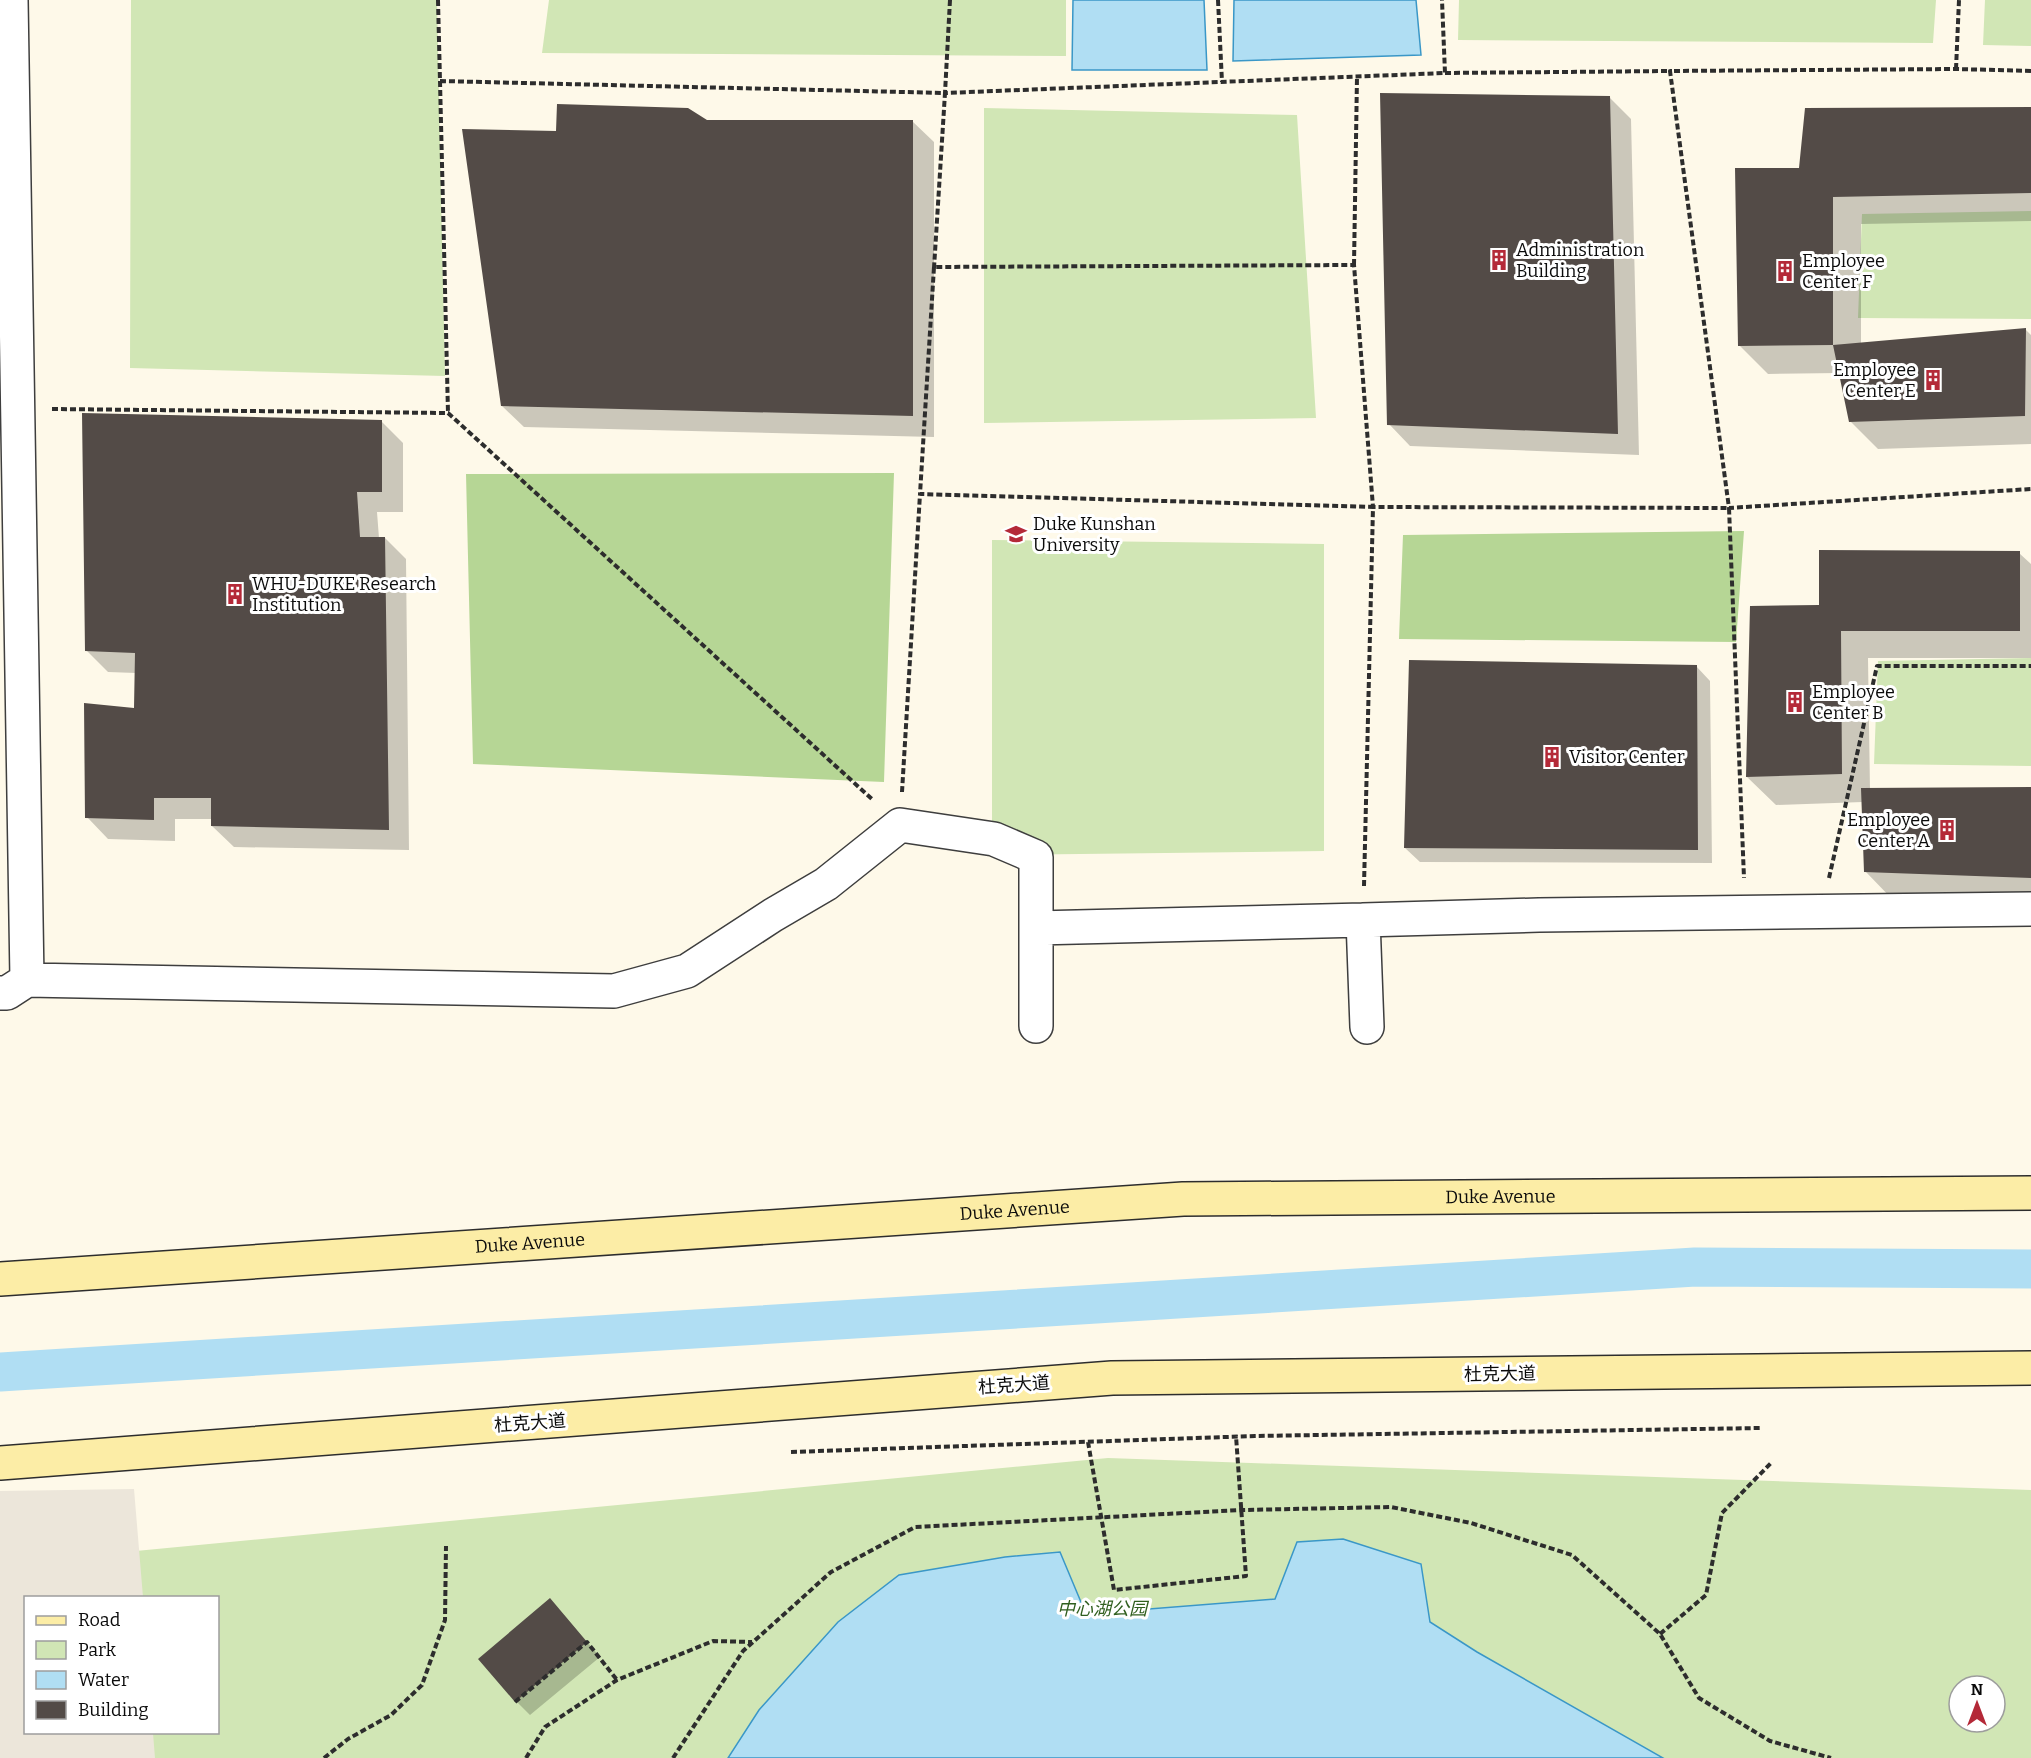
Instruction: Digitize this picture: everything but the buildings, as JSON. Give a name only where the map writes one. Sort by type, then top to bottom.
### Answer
[{"type":"main road","name":"Duke Avenue","points":[[0,1279],[1184,1199],[2031,1193]]},
{"type":"main road","name":"杜克大道","points":[[0,1463],[1112,1378],[2031,1368]]},
{"type":"street","points":[[11,0],[17,409],[14,986],[614,991],[687,971],[773,915],[826,884],[900,825],[994,839],[1036,857],[1036,1026]]},
{"type":"street","points":[[1036,928],[1745,912],[2031,909]]},
{"type":"street","points":[[1363,920],[1367,1027]]},
{"type":"path","points":[[438,0],[448,413]]},
{"type":"path","points":[[900,825],[950,0]]},
{"type":"path","points":[[1218,0],[1222,82]]},
{"type":"path","points":[[1442,0],[1445,73]]},
{"type":"path","points":[[1957,69],[1959,0]]},
{"type":"path","points":[[440,81],[945,93],[1445,73],[1957,69],[2031,71]]},
{"type":"path","points":[[1670,71],[1729,508],[1745,912]]},
{"type":"path","points":[[1357,76],[1354,265],[1373,507],[1363,920]]},
{"type":"path","points":[[934,267],[1354,265]]},
{"type":"path","points":[[17,409],[448,413],[900,825]]},
{"type":"path","points":[[920,494],[1373,507],[1729,508],[2031,489]]},
{"type":"path","points":[[1821,912],[1877,666],[2031,666]]},
{"type":"path","points":[[791,1452],[1236,1436],[1761,1428]]},
{"type":"path","points":[[1088,1442],[1114,1590],[1246,1576],[1236,1436]]},
{"type":"path","points":[[1660,1634],[1706,1595],[1722,1513],[1771,1463]]},
{"type":"path","points":[[674,1758],[743,1651],[752,1642],[831,1572],[915,1527],[1242,1510],[1391,1507],[1471,1523],[1572,1555],[1660,1634],[1699,1698],[1770,1741],[1831,1758]]},
{"type":"path","points":[[324,1758],[348,1739],[391,1715],[422,1685],[445,1620],[446,1545]]},
{"type":"path","points":[[526,1758],[545,1727],[617,1680],[713,1641],[752,1642]]},
{"type":"path","points":[[515,1702],[587,1642],[617,1680]]},
{"type":"green space","points":[[131,0],[437,0],[445,376],[130,368]]},
{"type":"green space","points":[[549,0],[1066,0],[1066,56],[542,53]]},
{"type":"green space","points":[[1459,0],[1936,0],[1933,43],[1458,40]]},
{"type":"green space","points":[[1985,0],[2031,0],[2031,46],[1983,45]]},
{"type":"green space","points":[[984,108],[1297,115],[1316,418],[984,423]]},
{"type":"green space","points":[[2031,211],[2031,319],[1858,318],[1862,214]]},
{"type":"green space","points":[[894,473],[884,782],[473,764],[466,474]]},
{"type":"green space","points":[[1744,531],[1736,642],[1399,639],[1403,535]]},
{"type":"green space","points":[[992,540],[1324,544],[1324,851],[992,855]]},
{"type":"green space","points":[[2031,658],[2031,766],[1874,764],[1878,661]]},
{"type":"green space","name":"中心湖公园","points":[[1108,1458],[2031,1490],[2031,1758],[0,1758],[0,1564]]},
{"type":"shaded area","points":[[134,1489],[143,1596],[24,1596],[24,1734],[153,1734],[155,1758],[0,1758],[0,1491]]},
{"type":"water","points":[[1073,0],[1204,0],[1207,70],[1072,70]]},
{"type":"water","points":[[1234,0],[1416,0],[1421,55],[1233,61]]},
{"type":"water","points":[[1343,1539],[1421,1564],[1430,1622],[1477,1652],[1663,1758],[728,1758],[759,1710],[838,1622],[899,1575],[1005,1557],[1060,1552],[1086,1614],[1275,1599],[1297,1542]]},
{"type":"waterway","points":[[0,1372],[1695,1267],[2031,1269]]},
{"type":"place","name":"Administration Building","points":[[1499,260]]},
{"type":"place","name":"Employee Center F","points":[[1785,271]]},
{"type":"place","name":"Employee Center E","points":[[1933,380]]},
{"type":"place","name":"Duke Kunshan University","points":[[1016,534]]},
{"type":"place","name":"WHU-DUKE Research Institution","points":[[235,594]]},
{"type":"place","name":"Employee Center B","points":[[1795,702]]},
{"type":"place","name":"Visitor Center","points":[[1552,757]]},
{"type":"place","name":"Employee Center A","points":[[1947,830]]}]
